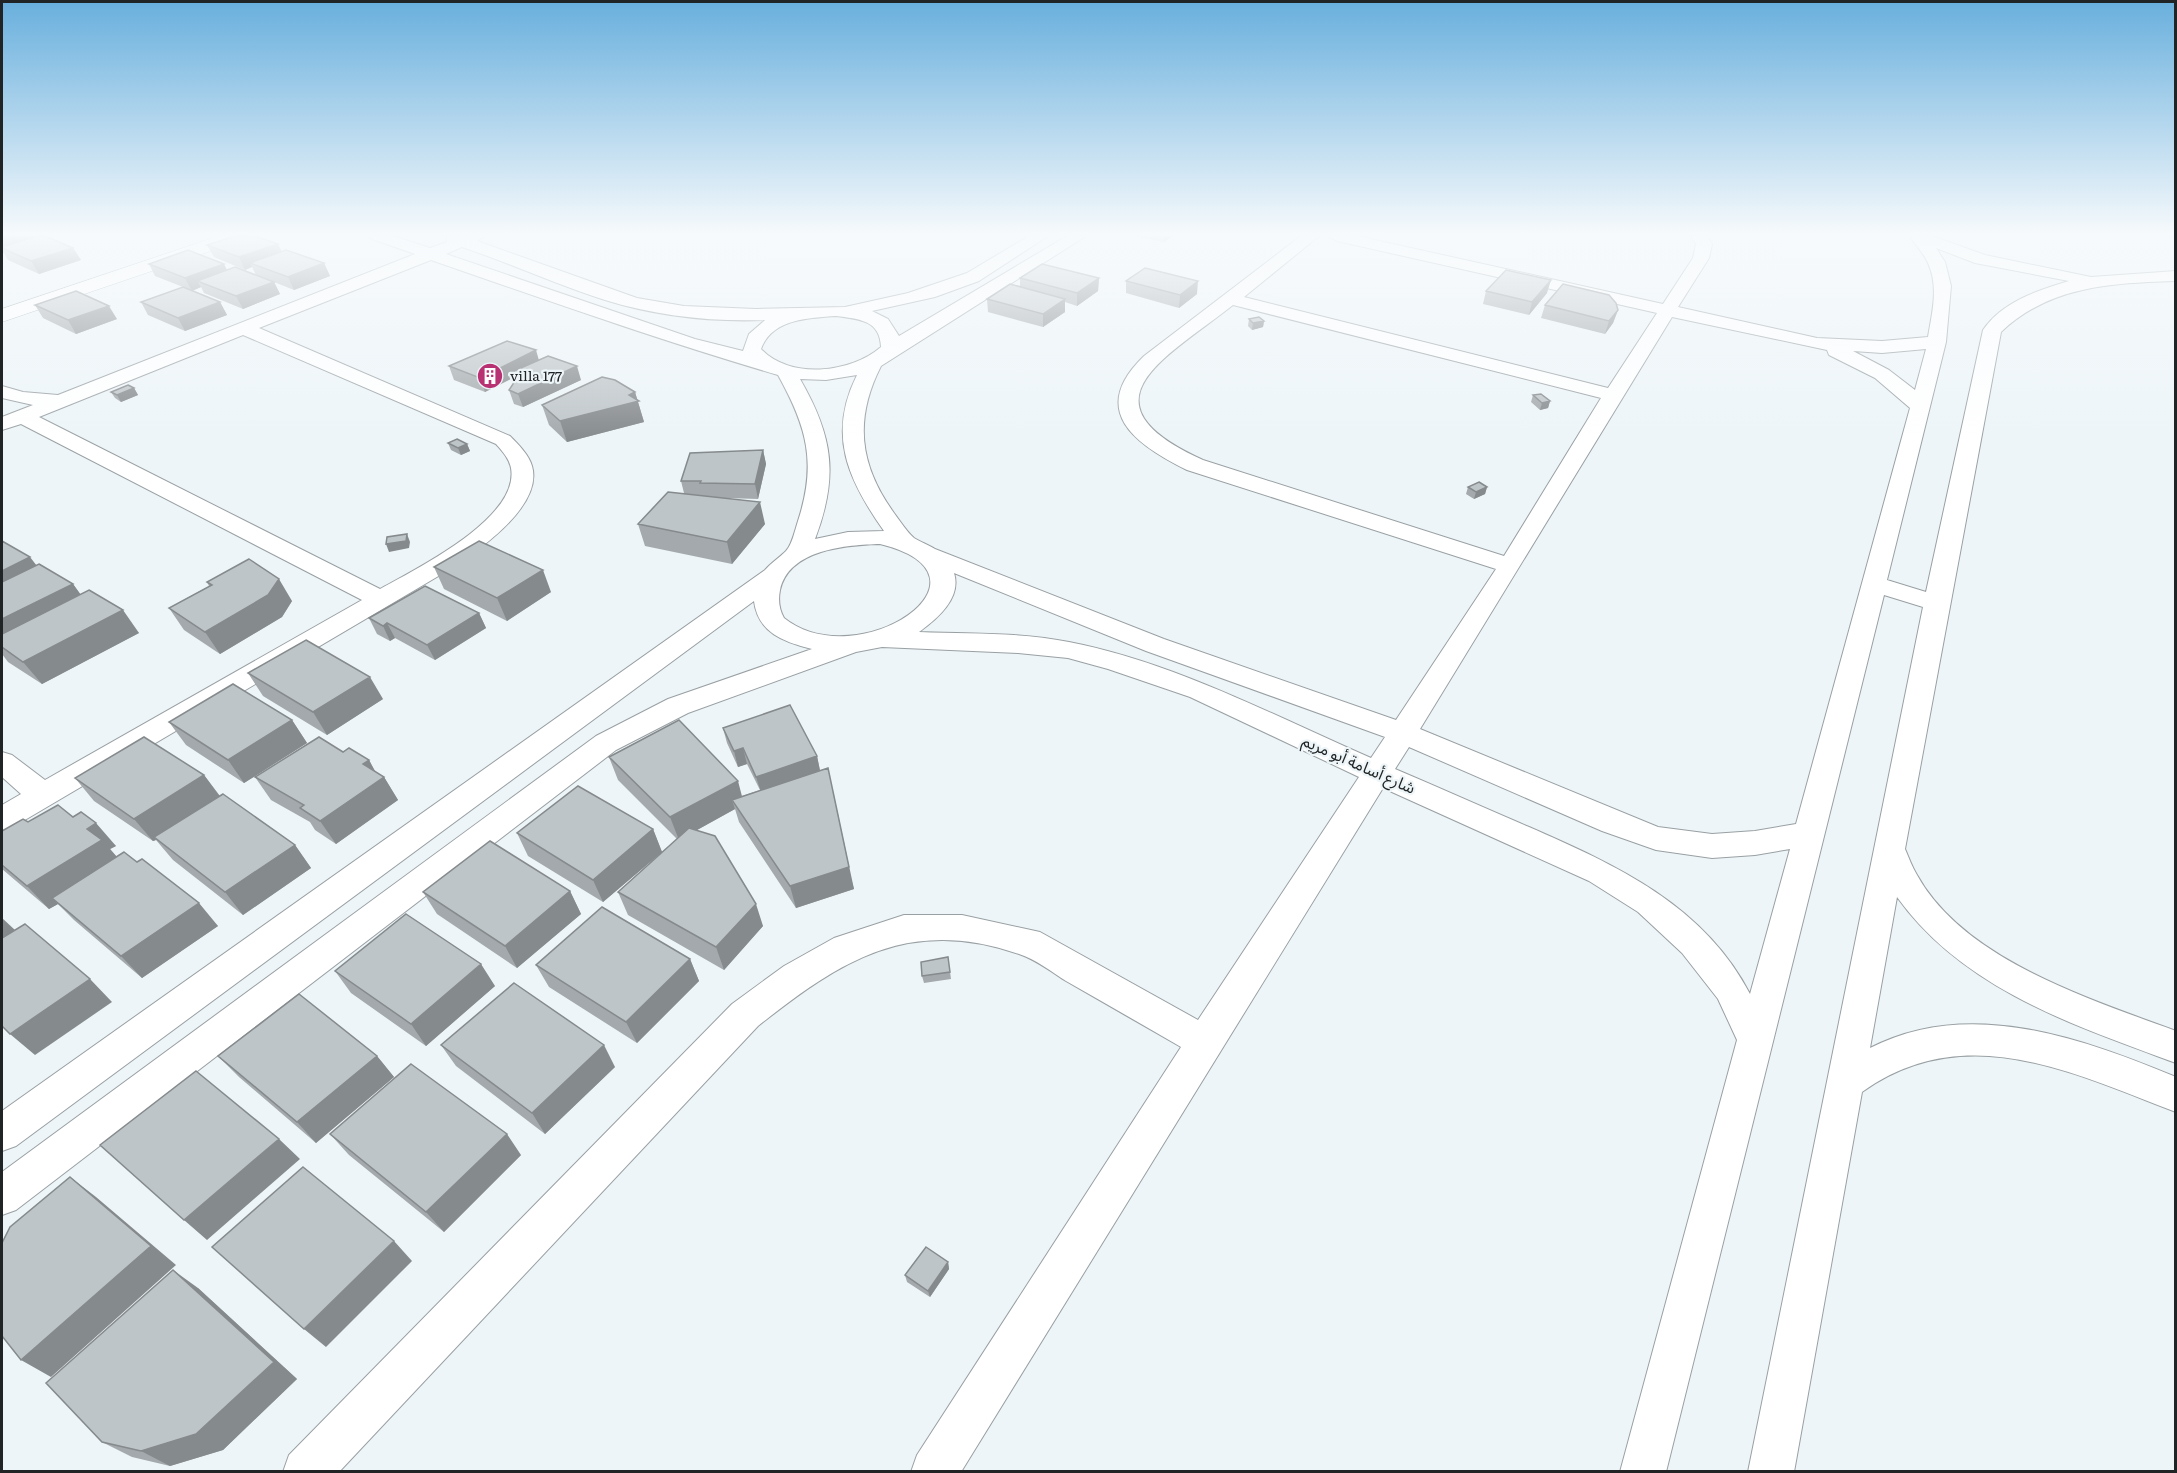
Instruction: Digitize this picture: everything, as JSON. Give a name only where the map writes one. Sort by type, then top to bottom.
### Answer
[{"type":"street","points":[[3,312],[18,305]]},
{"type":"street","points":[[3,312],[27,305]]},
{"type":"street","points":[[12,420],[304,305]]},
{"type":"street","points":[[578,305],[688,343],[758,361],[787,372],[821,373],[852,370],[872,363],[964,305]]},
{"type":"street","points":[[647,305],[732,315],[837,311],[882,305]]},
{"type":"street","points":[[1224,305],[1151,360],[1134,378],[1129,388],[1129,408],[1131,417],[1144,436],[1170,454],[1195,465],[1510,566]]},
{"type":"street","points":[[1255,305],[1613,395]]},
{"type":"street","points":[[1645,305],[1817,344],[1882,347],[1938,342]]},
{"type":"street","points":[[934,1472],[1204,1042],[1510,566],[1613,395],[1672,305]]},
{"type":"street","points":[[1643,1472],[1938,342],[1941,305]]},
{"type":"street","points":[[1771,1472],[1986,349],[1992,330],[2007,313],[2021,305]]},
{"type":"street","points":[[837,311],[858,313],[882,323],[892,337],[891,349]]},
{"type":"street","points":[[758,361],[751,351],[753,340],[772,325],[805,312]]},
{"type":"street","points":[[2,819],[382,600],[464,549],[499,519],[518,492],[522,469],[516,454],[502,440],[486,431],[245,329]]},
{"type":"street","points":[[1817,344],[1880,372],[1905,390],[1921,408]]},
{"type":"street","points":[[772,576],[765,593],[766,610],[777,625],[796,637],[822,644],[851,644],[883,639],[912,626],[933,609],[943,589],[941,570],[874,505],[859,469],[850,435],[856,400],[872,363]]},
{"type":"street","points":[[787,372],[807,406],[818,438],[821,473],[813,518],[797,555]]},
{"type":"street","points":[[2,392],[22,398],[63,400]]},
{"type":"street","points":[[12,420],[382,600]]},
{"type":"street","points":[[2,1133],[772,576],[797,555],[822,544],[851,538],[880,537],[917,549],[1155,645],[1402,733],[1612,823],[1656,838],[1712,846],[1755,843],[1811,832]]},
{"type":"street","points":[[1875,584],[1937,603]]},
{"type":"street","name":"شارع أسامة أبو مريم","points":[[883,639],[1018,645],[1068,650],[1117,663],[1200,691],[1321,748],[1600,872],[1650,903],[1694,943],[1730,989],[1756,1041]]},
{"type":"street","points":[[2,1196],[606,743],[678,706],[851,644]]},
{"type":"street","points":[[2,762],[43,795]]},
{"type":"street","points":[[1891,852],[1906,886],[1936,922],[1977,957],[2028,988],[2175,1047]]},
{"type":"street","points":[[306,1472],[745,1016],[796,976],[846,948],[903,928],[962,928],[1028,942],[1204,1042]]},
{"type":"street","points":[[1846,1082],[1882,1059],[1925,1044],[1975,1039],[2031,1043],[2089,1059],[2175,1095]]},
{"type":"building","points":[[35,305],[106,305],[109,306],[68,320]]},
{"type":"building","points":[[147,305],[213,305],[178,318]]},
{"type":"building","points":[[1008,305],[1057,305],[1043,314]]},
{"type":"building","points":[[1545,305],[1616,305],[1618,310],[1609,321]]},
{"type":"building","points":[[1259,317],[1264,321],[1253,323],[1249,319]]},
{"type":"building","points":[[507,341],[536,350],[480,378],[449,366]]},
{"type":"building","points":[[548,356],[577,366],[518,394],[509,390],[515,381],[514,371]]},
{"type":"building","points":[[602,377],[615,380],[635,392],[629,395],[639,401],[560,421],[542,405]]},
{"type":"building","points":[[128,385],[134,388],[117,395],[111,392]]},
{"type":"building","points":[[1541,394],[1550,401],[1542,403],[1533,395]]},
{"type":"building","points":[[457,439],[467,444],[458,448],[448,443]]},
{"type":"building","points":[[763,450],[755,484],[681,481],[690,453]]},
{"type":"building","points":[[1479,482],[1487,487],[1476,492],[1468,487]]},
{"type":"building","points":[[668,492],[760,502],[727,542],[638,524]]},
{"type":"building","points":[[407,534],[406,541],[386,544],[387,537]]},
{"type":"building","points":[[2,541],[30,557],[2,571]]},
{"type":"building","points":[[479,541],[543,570],[497,598],[434,567]]},
{"type":"building","points":[[249,559],[279,579],[268,595],[205,632],[169,608],[212,585],[207,582]]},
{"type":"building","points":[[39,564],[73,584],[2,619],[2,582]]},
{"type":"building","points":[[425,586],[479,613],[427,645],[387,623],[383,626],[369,618]]},
{"type":"building","points":[[89,590],[123,610],[23,662],[2,647],[2,634]]},
{"type":"building","points":[[306,640],[370,677],[313,712],[248,673]]},
{"type":"building","points":[[233,684],[292,720],[228,760],[169,722]]},
{"type":"building","points":[[790,705],[817,756],[756,777],[743,748],[734,751],[723,728]]},
{"type":"building","points":[[679,720],[738,781],[670,817],[609,757]]},
{"type":"building","points":[[144,737],[204,775],[134,819],[75,778]]},
{"type":"building","points":[[319,737],[343,752],[349,748],[369,760],[363,764],[384,777],[320,821],[300,808],[304,805],[255,777]]},
{"type":"building","points":[[828,768],[849,867],[790,886],[732,800]]},
{"type":"building","points":[[578,786],[653,829],[593,880],[517,833]]},
{"type":"building","points":[[223,794],[295,845],[225,892],[154,837]]},
{"type":"building","points":[[58,805],[73,817],[81,812],[96,823],[87,829],[102,840],[27,886],[2,865],[2,831],[23,819],[28,822]]},
{"type":"building","points":[[689,828],[715,836],[756,904],[716,947],[618,892]]},
{"type":"building","points":[[490,841],[570,891],[505,946],[423,892]]},
{"type":"building","points":[[124,852],[137,862],[142,859],[199,903],[121,956],[52,898]]},
{"type":"building","points":[[602,907],[690,959],[626,1022],[536,965]]},
{"type":"building","points":[[406,914],[481,964],[411,1024],[335,971]]},
{"type":"building","points":[[25,924],[90,979],[10,1034],[2,1026],[2,938]]},
{"type":"building","points":[[948,957],[950,972],[922,976],[921,962]]},
{"type":"building","points":[[514,983],[604,1045],[532,1113],[441,1045]]},
{"type":"building","points":[[299,994],[377,1056],[297,1122],[218,1056]]},
{"type":"building","points":[[411,1064],[507,1134],[426,1212],[330,1134]]},
{"type":"building","points":[[196,1071],[279,1139],[184,1220],[100,1145]]},
{"type":"building","points":[[303,1167],[394,1241],[304,1329],[212,1247]]},
{"type":"building","points":[[70,1177],[151,1246],[21,1360],[2,1336],[2,1243],[10,1227]]},
{"type":"building","points":[[926,1247],[948,1262],[928,1291],[905,1275]]},
{"type":"building","points":[[173,1270],[274,1362],[196,1434],[141,1451],[102,1442],[46,1383]]},
{"type":"place","name":"villa 177","points":[[490,376]]}]
